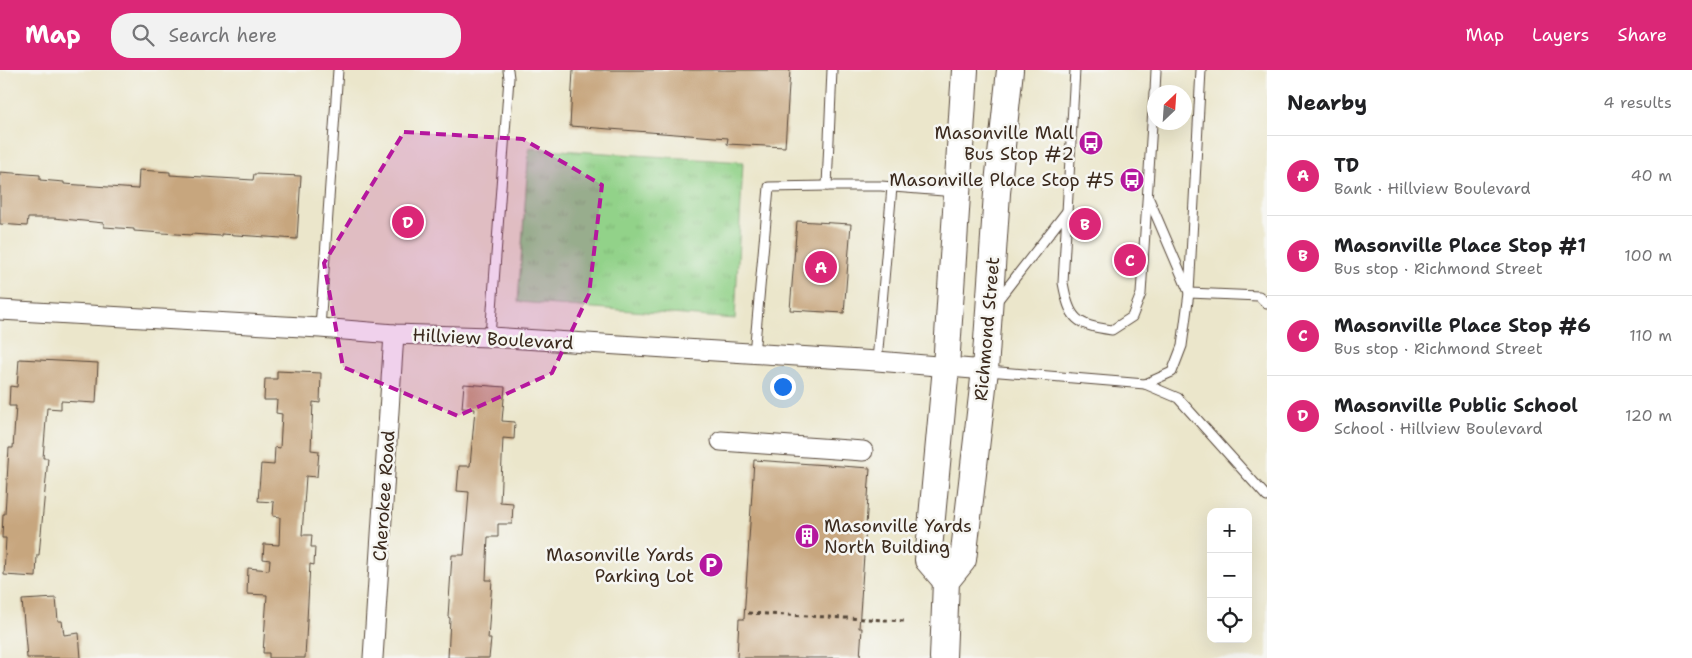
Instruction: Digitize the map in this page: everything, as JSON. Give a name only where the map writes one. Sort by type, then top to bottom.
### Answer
[{"type":"main road","points":[[943,658],[946,581],[928,560],[946,367],[965,70]]},
{"type":"main road","name":"Richmond Street","points":[[946,581],[963,560],[985,370],[997,193],[1010,70]]},
{"type":"street","name":"Hillview Boulevard","points":[[0,310],[394,334],[490,337],[985,370]]},
{"type":"street","name":"Cherokee Road","points":[[374,658],[394,334]]},
{"type":"street","points":[[721,441],[863,451]]},
{"type":"lane","points":[[320,328],[338,70]]},
{"type":"lane","points":[[490,337],[509,78],[508,70]]},
{"type":"lane","points":[[827,186],[832,70]]},
{"type":"lane","points":[[1075,70],[1063,284],[1066,304],[1077,320],[1095,328],[1112,330],[1132,317],[1141,294],[1152,130]]},
{"type":"lane","points":[[1155,85],[1156,70]]},
{"type":"lane","points":[[1145,384],[1172,372],[1182,346],[1189,293],[1201,70]]},
{"type":"lane","points":[[754,354],[769,187],[892,187],[957,192]]},
{"type":"lane","points":[[877,362],[892,187]]},
{"type":"lane","points":[[1148,196],[1189,293]]},
{"type":"lane","points":[[990,309],[1067,210]]},
{"type":"lane","points":[[1189,293],[1259,296],[1267,304]]},
{"type":"lane","points":[[985,370],[1145,384],[1178,398],[1267,497]]},
{"type":"path","points":[[748,613],[905,621]]},
{"type":"highlighted area","points":[[404,132],[523,139],[602,185],[589,294],[552,373],[458,416],[343,367],[324,263]]},
{"type":"green space","points":[[529,148],[743,162],[735,319],[518,302]]},
{"type":"building","points":[[573,70],[790,70],[785,147],[727,144],[728,138],[570,126]]},
{"type":"building","points":[[139,170],[170,172],[170,175],[253,180],[254,174],[301,176],[297,239],[134,231],[134,229],[104,227],[104,223],[53,218],[28,218],[27,226],[0,224],[0,172],[40,175],[40,180],[64,182],[64,184],[138,189]]},
{"type":"building","points":[[797,221],[851,224],[844,313],[790,310]]},
{"type":"building","points":[[19,359],[98,363],[96,403],[61,401],[61,409],[47,408],[43,458],[48,458],[36,577],[4,575],[6,538],[2,538],[3,514],[5,514],[9,448],[13,448],[16,406],[9,406],[10,386],[17,387]]},
{"type":"building","points":[[277,371],[321,373],[320,403],[313,402],[311,450],[319,451],[317,477],[306,476],[302,535],[312,535],[311,547],[315,547],[314,565],[310,564],[305,658],[269,658],[269,653],[263,653],[267,595],[247,594],[248,568],[269,570],[270,560],[263,559],[264,544],[279,545],[280,517],[273,516],[274,502],[258,501],[261,464],[274,465],[275,447],[280,448],[282,414],[276,413],[277,400],[264,400],[265,379],[277,379]]},
{"type":"building","points":[[464,384],[505,387],[502,421],[515,422],[514,439],[503,438],[500,502],[513,503],[512,524],[498,524],[498,537],[488,537],[486,580],[492,580],[488,639],[491,639],[489,658],[448,658],[450,618],[448,617],[452,555],[464,555],[469,492],[457,491],[459,466],[470,466],[475,409],[462,408]]},
{"type":"building","name":"Masonville Yards North Building","points":[[754,460],[870,468],[859,628],[862,628],[860,658],[737,658],[739,619],[744,619]]},
{"type":"building","points":[[56,598],[58,621],[62,621],[64,635],[79,633],[81,658],[27,658],[22,600]]},
{"type":"place","name":"Masonville Mall Bus Stop #2","points":[[1091,143]]},
{"type":"place","name":"Masonville Place Stop #5","points":[[1132,180]]},
{"type":"place","name":"Masonville Public School","points":[[408,222]]},
{"type":"place","name":"Masonville Place Stop #1","points":[[1085,224]]},
{"type":"place","name":"Masonville Place Stop #6","points":[[1130,260]]},
{"type":"place","name":"TD","points":[[821,267]]},
{"type":"place","name":"Masonville Yards North Building","points":[[807,536]]},
{"type":"place","name":"Masonville Yards Parking Lot","points":[[711,565]]}]
